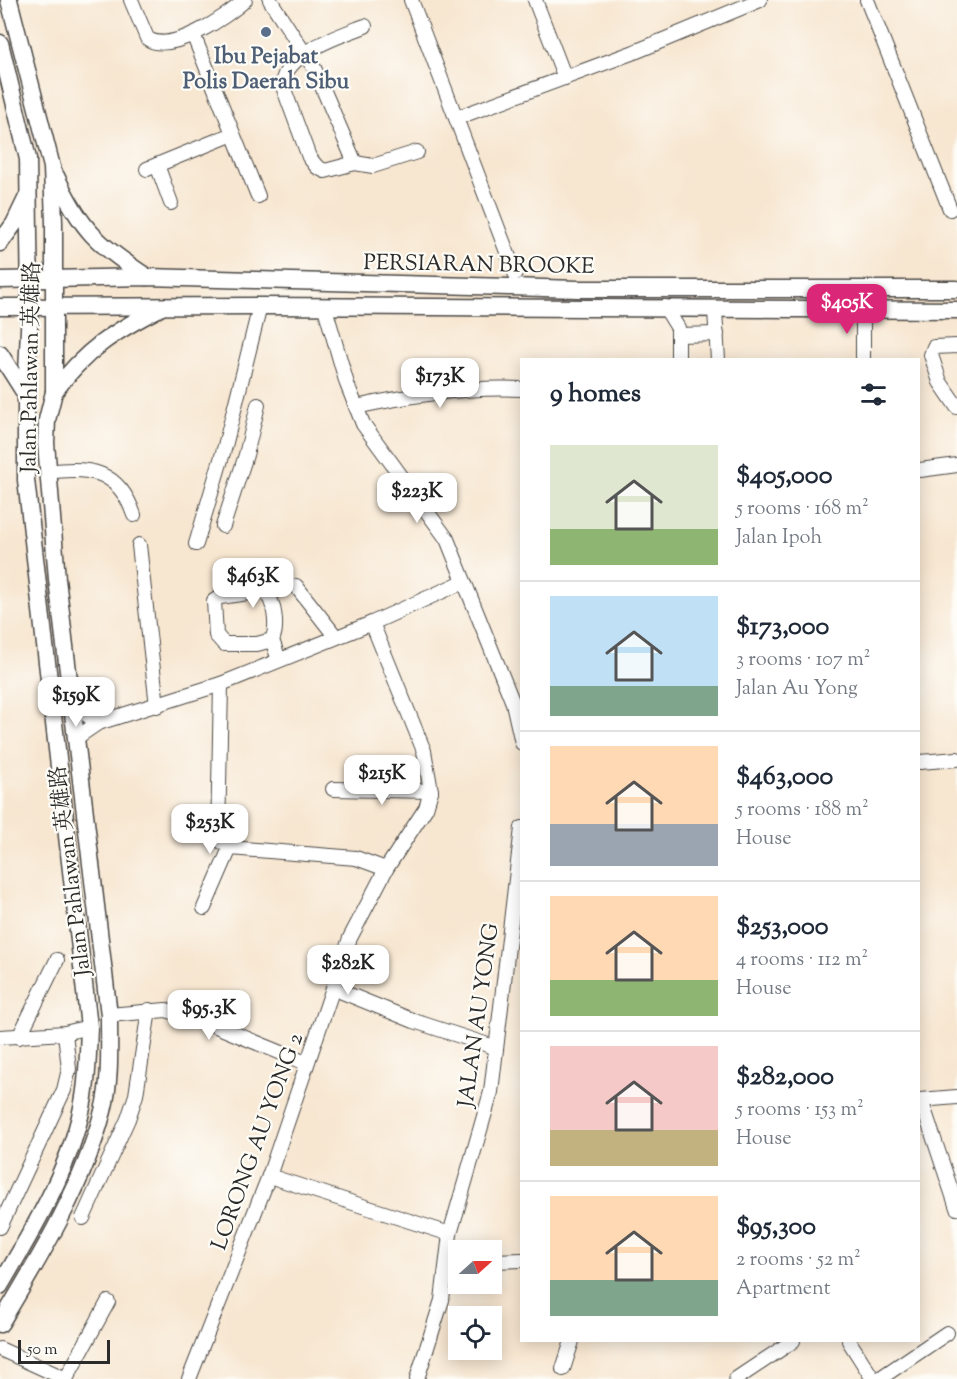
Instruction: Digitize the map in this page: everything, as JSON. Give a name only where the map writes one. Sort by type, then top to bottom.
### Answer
[{"type":"main road","name":"Jalan Pahlawan 英雄路","points":[[0,1324],[65,1210],[103,1111],[109,1072],[110,1016],[72,704],[48,472],[46,420],[54,392],[52,167],[9,0]]},
{"type":"main road","name":"Jalan Pahlawan 英雄路","points":[[0,43],[28,159],[30,307],[26,395],[26,480],[89,1028],[84,1098],[68,1151],[57,1180],[0,1286]]},
{"type":"main road","points":[[52,167],[83,227],[106,250],[147,277]]},
{"type":"main road","points":[[0,243],[14,224],[29,192]]},
{"type":"main road","name":"PERSIARAN BROOKE","points":[[0,280],[147,277],[578,289],[957,289]]},
{"type":"main road","name":"PERSIARAN BROOKE","points":[[0,308],[54,305],[957,310]]},
{"type":"main road","points":[[54,392],[71,368],[94,347],[120,328],[164,306]]},
{"type":"main road","points":[[0,354],[26,395]]},
{"type":"street","points":[[130,0],[147,38],[152,42],[161,43],[208,28],[245,0]]},
{"type":"street","points":[[270,0],[322,85],[354,163]]},
{"type":"street","points":[[411,0],[515,273]]},
{"type":"street","points":[[535,0],[565,78]]},
{"type":"street","points":[[456,118],[637,51],[760,0]]},
{"type":"street","points":[[867,0],[950,209]]},
{"type":"street","points":[[365,26],[316,45],[303,54],[283,76],[282,84],[309,157],[317,167],[325,171],[354,163],[373,166],[417,152]]},
{"type":"street","points":[[193,34],[258,196]]},
{"type":"street","points":[[171,202],[152,167],[233,134]]},
{"type":"street","points":[[196,544],[225,446],[260,306]]},
{"type":"street","points":[[665,307],[678,328],[678,358]]},
{"type":"street","points":[[325,308],[363,424],[447,539],[462,582],[517,702],[520,727]]},
{"type":"street","points":[[716,310],[718,358]]},
{"type":"street","points":[[863,310],[863,358]]},
{"type":"street","points":[[678,335],[717,334]]},
{"type":"street","points":[[957,346],[934,347],[931,355],[940,382],[957,407]]},
{"type":"street","points":[[356,407],[404,396],[498,388],[520,389]]},
{"type":"street","points":[[223,526],[246,455],[258,405]]},
{"type":"street","points":[[225,446],[246,455]]},
{"type":"street","points":[[920,470],[957,465]]},
{"type":"street","points":[[48,472],[79,468],[99,474],[120,487],[128,498],[134,515]]},
{"type":"street","points":[[139,545],[157,706]]},
{"type":"street","points":[[76,738],[98,723],[221,684],[372,623],[462,582]]},
{"type":"street","points":[[296,586],[336,637]]},
{"type":"street","points":[[272,640],[257,644],[224,644],[216,635],[214,601],[220,597],[263,591],[267,593],[271,600],[276,633],[272,640],[279,660]]},
{"type":"street","points":[[333,789],[431,791],[424,751],[372,623]]},
{"type":"street","points":[[221,684],[216,834],[223,845],[230,848],[347,856],[386,868]]},
{"type":"street","points":[[72,704],[98,723]]},
{"type":"street","points":[[920,762],[957,759]]},
{"type":"street","name":"LORONG AU YONG 2","points":[[189,1379],[269,1176],[306,1063],[335,989],[350,938],[386,868],[426,808],[431,791]]},
{"type":"street","points":[[204,908],[230,848]]},
{"type":"street","name":"JALAN AU YONG","points":[[451,1240],[450,1234],[491,1092],[494,1047],[515,944],[520,861]]},
{"type":"street","points":[[20,1037],[57,960]]},
{"type":"street","points":[[335,989],[414,1021],[494,1047]]},
{"type":"street","points":[[110,1016],[149,1010],[166,1010],[204,1021],[306,1063]]},
{"type":"street","points":[[83,1218],[133,1103],[149,1010]]},
{"type":"street","points":[[0,1037],[65,1033],[89,1028]]},
{"type":"street","points":[[0,1227],[64,1090],[69,1069],[65,1033]]},
{"type":"street","points":[[957,1097],[920,1100],[957,1208]]},
{"type":"street","points":[[269,1176],[450,1234]]},
{"type":"street","points":[[502,1261],[520,1260]]},
{"type":"street","name":"JALAN AU YONG","points":[[417,1379],[448,1279]]},
{"type":"street","points":[[0,1349],[66,1379],[108,1302]]},
{"type":"street","points":[[879,1379],[947,1333]]},
{"type":"street","points":[[563,1369],[572,1342]]},
{"type":"street","points":[[736,1379],[792,1342]]},
{"type":"street","points":[[850,1342],[873,1379]]},
{"type":"place","name":"Ibu Pejabat Polis Daerah Sibu","points":[[266,32]]}]
